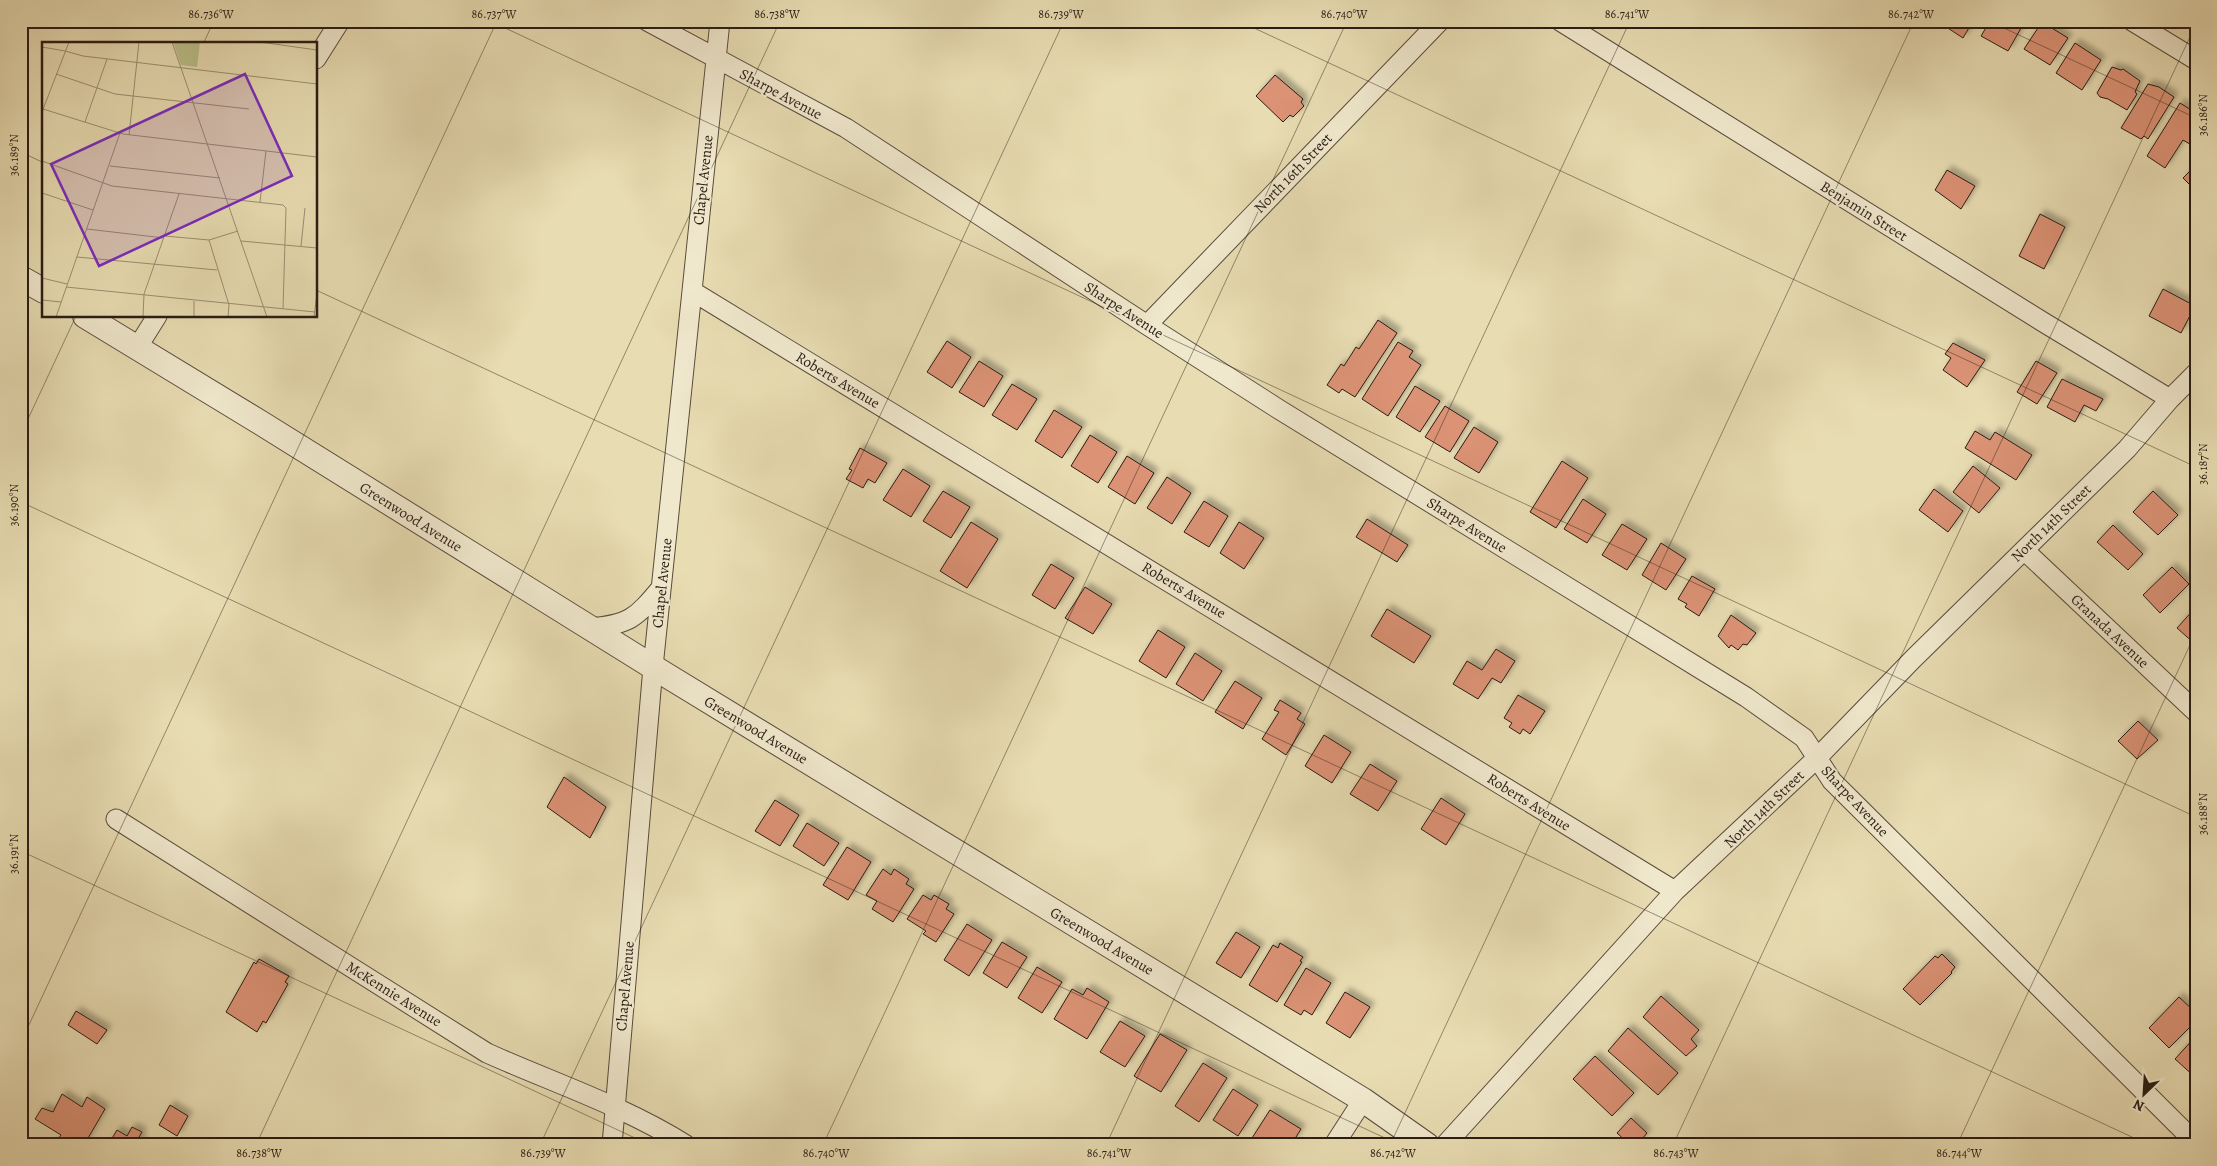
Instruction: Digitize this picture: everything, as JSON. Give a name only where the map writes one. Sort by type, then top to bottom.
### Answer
[{"type":"street","points":[[318,56],[340,21]]},
{"type":"street","name":"Sharpe Avenue","points":[[647,21],[716,60],[846,128],[1288,415],[1746,697],[1804,738],[1816,759],[1832,780],[2196,1143]]},
{"type":"street","name":"Chapel Avenue","points":[[612,1145],[653,667],[720,21]]},
{"type":"street","name":"North 16th Street","points":[[1147,325],[1440,21]]},
{"type":"street","name":"Benjamin Street","points":[[1560,21],[2170,399]]},
{"type":"street","points":[[2132,21],[2196,60]]},
{"type":"street","points":[[21,278],[42,290]]},
{"type":"street","name":"Roberts Avenue","points":[[692,291],[1675,891]]},
{"type":"street","name":"Greenwood Avenue","points":[[88,318],[261,422],[589,628],[1362,1100],[1426,1145]]},
{"type":"street","points":[[137,348],[156,318]]},
{"type":"street","name":"North 14th Street","points":[[1445,1145],[1675,891],[1816,759],[1913,659],[2127,449],[2170,399],[2196,373]]},
{"type":"street","name":"Granada Avenue","points":[[2024,550],[2196,712]]},
{"type":"street","points":[[589,628],[615,626],[629,620],[643,611],[661,588]]},
{"type":"street","name":"McKennie Avenue","points":[[116,818],[488,1054],[550,1082],[615,1106],[657,1127],[686,1145]]},
{"type":"street","points":[[1334,1145],[1362,1100]]},
{"type":"building","points":[[1609,21],[1626,21],[1621,29]]},
{"type":"building","points":[[1937,21],[1973,21],[1963,38]]},
{"type":"building","points":[[1990,21],[2025,21],[2008,51],[1981,36]]},
{"type":"building","points":[[2042,22],[2068,38],[2050,65],[2024,49]]},
{"type":"building","points":[[2075,43],[2101,60],[2082,90],[2056,73]]},
{"type":"building","points":[[2112,67],[2123,69],[2140,81],[2135,92],[2137,94],[2127,110],[2108,99],[2100,97],[2097,93]]},
{"type":"building","points":[[1275,75],[1303,99],[1301,102],[1304,106],[1293,117],[1290,115],[1283,122],[1256,96]]},
{"type":"building","points":[[2148,84],[2159,87],[2174,97],[2148,139],[2144,136],[2141,139],[2121,128]]},
{"type":"building","points":[[2180,103],[2196,113],[2196,142],[2193,146],[2183,140],[2165,168],[2147,156]]},
{"type":"building","points":[[2196,165],[2196,191],[2183,178]]},
{"type":"building","points":[[1947,170],[1975,186],[1961,209],[1935,190]]},
{"type":"building","points":[[2040,214],[2065,227],[2044,269],[2019,256]]},
{"type":"building","points":[[2163,289],[2195,306],[2181,333],[2149,316]]},
{"type":"building","points":[[1378,320],[1397,333],[1355,397],[1342,389],[1339,393],[1327,385],[1341,364],[1344,366],[1356,347],[1359,349]]},
{"type":"building","points":[[947,341],[971,357],[952,388],[927,372]]},
{"type":"building","points":[[1398,342],[1413,351],[1409,357],[1421,365],[1388,416],[1362,399]]},
{"type":"building","points":[[1953,343],[1985,360],[1967,387],[1943,370],[1951,358],[1945,354]]},
{"type":"building","points":[[979,361],[1003,376],[984,407],[959,392]]},
{"type":"building","points":[[2036,361],[2057,373],[2037,404],[2017,392]]},
{"type":"building","points":[[2062,379],[2103,399],[2096,411],[2084,405],[2075,422],[2047,407]]},
{"type":"building","points":[[1012,384],[1037,399],[1017,430],[992,415]]},
{"type":"building","points":[[1415,386],[1440,401],[1420,432],[1396,417]]},
{"type":"building","points":[[1445,406],[1469,421],[1450,452],[1425,437]]},
{"type":"building","points":[[1054,410],[1082,427],[1062,458],[1035,441]]},
{"type":"building","points":[[1474,427],[1498,442],[1479,473],[1454,458]]},
{"type":"building","points":[[1975,431],[1990,440],[1995,432],[2032,455],[2016,480],[1965,448]]},
{"type":"building","points":[[1090,435],[1117,452],[1098,483],[1071,466]]},
{"type":"building","points":[[860,448],[887,463],[875,483],[868,479],[863,488],[846,479],[852,470],[849,469]]},
{"type":"building","points":[[1127,456],[1154,473],[1135,504],[1108,487]]},
{"type":"building","points":[[1562,461],[1588,478],[1556,528],[1530,512]]},
{"type":"building","points":[[1973,466],[2000,488],[1979,513],[1953,492]]},
{"type":"building","points":[[903,469],[930,486],[911,517],[883,500]]},
{"type":"building","points":[[1167,477],[1191,493],[1172,524],[1147,508]]},
{"type":"building","points":[[1934,489],[1963,511],[1948,532],[1919,510]]},
{"type":"building","points":[[943,491],[970,507],[951,538],[923,521]]},
{"type":"building","points":[[2153,491],[2178,515],[2158,535],[2133,512]]},
{"type":"building","points":[[1583,499],[1606,514],[1587,543],[1564,529]]},
{"type":"building","points":[[1204,501],[1228,516],[1209,547],[1184,532]]},
{"type":"building","points":[[1367,519],[1408,545],[1397,562],[1356,537]]},
{"type":"building","points":[[971,522],[998,539],[967,588],[940,571]]},
{"type":"building","points":[[1239,522],[1264,538],[1244,569],[1220,553]]},
{"type":"building","points":[[1622,524],[1647,539],[1627,570],[1602,555]]},
{"type":"building","points":[[2113,525],[2143,554],[2128,570],[2097,542]]},
{"type":"building","points":[[1661,543],[1686,559],[1666,590],[1642,575]]},
{"type":"building","points":[[1051,564],[1074,578],[1055,609],[1032,595]]},
{"type":"building","points":[[2172,567],[2189,584],[2160,613],[2143,595]]},
{"type":"building","points":[[1692,576],[1715,589],[1699,616],[1685,607],[1687,604],[1678,599]]},
{"type":"building","points":[[1085,587],[1112,604],[1093,634],[1065,618]]},
{"type":"building","points":[[2196,607],[2196,645],[2177,628]]},
{"type":"building","points":[[1387,609],[1431,636],[1414,663],[1371,636]]},
{"type":"building","points":[[1731,615],[1756,633],[1747,645],[1743,644],[1738,650],[1731,645],[1729,648],[1718,636]]},
{"type":"building","points":[[1158,630],[1185,647],[1166,678],[1139,661]]},
{"type":"building","points":[[1496,649],[1515,661],[1501,683],[1492,678],[1478,699],[1453,684],[1467,661],[1482,670]]},
{"type":"building","points":[[1195,653],[1222,671],[1203,701],[1176,684]]},
{"type":"building","points":[[1235,681],[1262,698],[1243,729],[1215,712]]},
{"type":"building","points":[[1518,695],[1545,711],[1530,734],[1523,729],[1520,734],[1509,727],[1512,723],[1504,718]]},
{"type":"building","points":[[1280,700],[1301,713],[1297,719],[1305,724],[1286,755],[1262,739],[1279,712],[1274,710]]},
{"type":"building","points":[[2138,721],[2158,740],[2137,759],[2118,741]]},
{"type":"building","points":[[1324,735],[1351,752],[1332,783],[1305,766]]},
{"type":"building","points":[[1370,764],[1397,781],[1378,811],[1350,794]]},
{"type":"building","points":[[564,777],[606,807],[590,838],[547,807]]},
{"type":"building","points":[[1441,798],[1465,814],[1446,845],[1421,829]]},
{"type":"building","points":[[775,800],[799,815],[780,846],[755,831]]},
{"type":"building","points":[[807,823],[839,843],[824,866],[793,846]]},
{"type":"building","points":[[847,847],[871,862],[848,900],[823,885]]},
{"type":"building","points":[[883,869],[891,875],[894,869],[909,879],[906,884],[914,889],[893,922],[872,909],[877,901],[866,895]]},
{"type":"building","points":[[923,895],[931,900],[934,895],[949,904],[946,909],[954,914],[936,942],[923,934],[926,931],[907,919]]},
{"type":"building","points":[[967,924],[992,940],[969,976],[944,960]]},
{"type":"building","points":[[1236,932],[1260,947],[1241,978],[1216,963]]},
{"type":"building","points":[[1002,942],[1027,957],[1007,988],[983,973]]},
{"type":"building","points":[[1280,943],[1303,957],[1300,961],[1302,962],[1277,1002],[1249,985],[1273,945],[1278,948]]},
{"type":"building","points":[[1942,954],[1955,967],[1952,973],[1920,1005],[1903,989],[1935,956],[1938,958]]},
{"type":"building","points":[[259,959],[289,976],[285,982],[288,984],[266,1023],[263,1021],[257,1032],[226,1012],[254,962],[256,964]]},
{"type":"building","points":[[1037,967],[1062,982],[1042,1013],[1018,998]]},
{"type":"building","points":[[1306,968],[1331,983],[1312,1015],[1304,1010],[1301,1015],[1284,1005]]},
{"type":"building","points":[[1087,988],[1109,1002],[1087,1039],[1054,1019],[1072,989],[1083,995]]},
{"type":"building","points":[[1345,992],[1370,1007],[1350,1038],[1326,1023]]},
{"type":"building","points":[[1661,996],[1699,1030],[1691,1039],[1697,1046],[1686,1056],[1643,1017]]},
{"type":"building","points":[[2179,997],[2196,1013],[2196,1021],[2169,1048],[2149,1028]]},
{"type":"building","points":[[76,1011],[107,1030],[97,1044],[68,1025]]},
{"type":"building","points":[[1120,1021],[1145,1036],[1125,1067],[1100,1052]]},
{"type":"building","points":[[1628,1028],[1678,1073],[1658,1095],[1608,1051]]},
{"type":"building","points":[[1160,1034],[1187,1050],[1161,1092],[1134,1076]]},
{"type":"building","points":[[2196,1036],[2196,1078],[2175,1059]]},
{"type":"building","points":[[1595,1056],[1634,1093],[1612,1116],[1573,1079]]},
{"type":"building","points":[[1203,1063],[1227,1078],[1199,1122],[1175,1106]]},
{"type":"building","points":[[1233,1089],[1258,1105],[1238,1136],[1213,1120]]},
{"type":"building","points":[[62,1094],[82,1107],[87,1097],[105,1109],[84,1145],[78,1145],[74,1142],[71,1145],[64,1145],[57,1140],[61,1135],[35,1119],[42,1108],[53,1112]]},
{"type":"building","points":[[170,1105],[188,1116],[177,1136],[159,1125]]},
{"type":"building","points":[[1270,1110],[1301,1129],[1291,1145],[1263,1145],[1252,1138]]},
{"type":"building","points":[[1631,1118],[1647,1133],[1637,1145],[1630,1145],[1617,1133]]},
{"type":"building","points":[[132,1127],[142,1132],[139,1137],[142,1139],[139,1145],[108,1145],[117,1130],[127,1136]]}]
